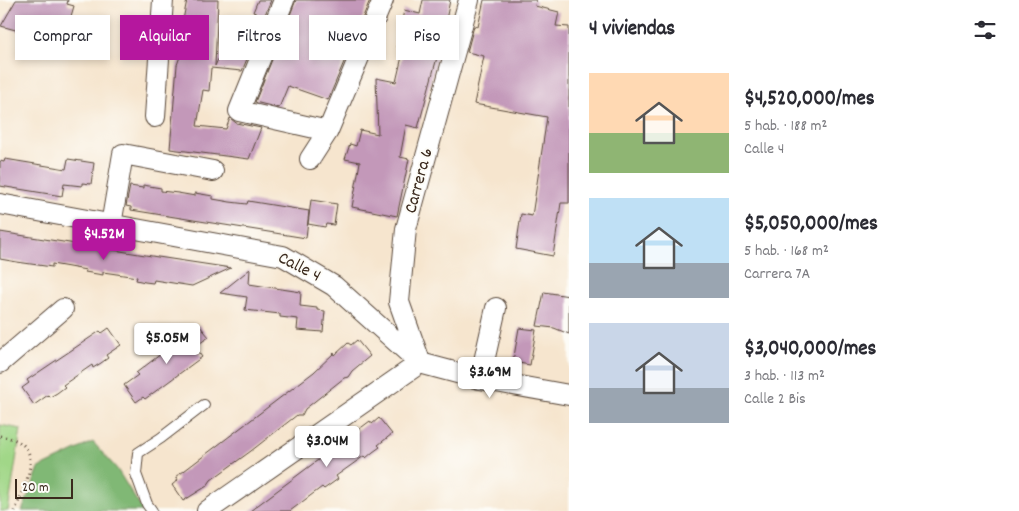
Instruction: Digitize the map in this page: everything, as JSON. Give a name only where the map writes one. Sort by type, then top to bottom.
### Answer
[{"type":"street","points":[[155,117],[163,0]]},
{"type":"street","points":[[284,0],[239,111],[328,131]]},
{"type":"street","points":[[310,159],[328,131],[382,0]]},
{"type":"street","name":"Carrera 6","points":[[420,363],[399,302],[406,229],[469,0]]},
{"type":"street","points":[[111,225],[123,154],[212,171]]},
{"type":"street","name":"Calle 4","points":[[0,204],[283,256],[334,286],[420,363],[480,379],[569,395]]},
{"type":"street","points":[[480,379],[496,308]]},
{"type":"street","points":[[0,364],[63,309]]},
{"type":"street","points":[[207,511],[420,363]]},
{"type":"lane","points":[[152,511],[147,504],[136,474],[138,453],[204,405]]},
{"type":"path","points":[[0,436],[14,438],[26,446],[31,457],[30,470],[15,511]]},
{"type":"green space","points":[[0,425],[21,429],[8,511],[0,511]]},
{"type":"green space","points":[[93,442],[117,469],[143,511],[22,511],[39,468]]},
{"type":"building","points":[[16,0],[68,0],[67,4],[74,6],[71,15],[15,15],[15,30],[1,26]]},
{"type":"building","points":[[187,0],[218,0],[215,66],[219,57],[219,60],[247,60],[242,71],[211,68],[209,91],[203,90],[197,126],[226,129],[230,118],[236,123],[261,128],[249,159],[170,149],[179,60],[209,60],[209,15],[184,15]]},
{"type":"building","points":[[258,0],[271,0],[265,15],[253,12]]},
{"type":"building","points":[[296,0],[370,0],[364,15],[309,15],[309,60],[345,60],[328,100],[288,86],[279,108],[255,102],[272,60],[299,60],[299,15],[290,15]]},
{"type":"building","points":[[423,0],[450,0],[447,15],[403,15],[404,10],[420,14]]},
{"type":"building","points":[[484,0],[536,0],[535,6],[559,12],[556,26],[569,27],[569,203],[561,203],[553,256],[516,249],[521,214],[532,216],[547,117],[474,104],[484,56],[467,52],[474,26],[478,27]]},
{"type":"building","points":[[401,60],[436,60],[418,128],[406,125],[400,157],[409,159],[397,216],[352,207],[360,162],[345,159],[350,144],[356,146],[360,130],[378,134],[376,78],[396,82]]},
{"type":"building","points":[[5,159],[66,169],[68,159],[94,163],[91,184],[82,183],[82,186],[64,184],[62,196],[0,186],[0,161],[4,162]]},
{"type":"building","points":[[143,185],[161,188],[161,191],[195,196],[195,193],[213,196],[213,199],[230,202],[247,204],[248,201],[309,211],[306,238],[131,210],[131,207],[126,206],[130,186],[143,188]]},
{"type":"building","points":[[311,200],[337,204],[334,225],[326,224],[325,227],[308,224]]},
{"type":"building","points":[[0,232],[231,268],[192,286],[154,280],[153,283],[145,282],[136,280],[137,277],[103,272],[103,275],[52,264],[52,267],[0,259]]},
{"type":"building","points":[[250,269],[249,284],[301,292],[300,306],[325,311],[323,332],[297,330],[298,319],[280,317],[280,314],[245,310],[247,297],[220,293]]},
{"type":"building","points":[[544,292],[569,296],[569,334],[554,328],[537,326]]},
{"type":"building","points":[[199,325],[209,337],[194,347],[202,357],[145,399],[143,397],[136,402],[124,385],[138,375],[136,373]]},
{"type":"building","points":[[109,328],[121,345],[106,355],[108,358],[101,363],[93,368],[92,365],[63,385],[65,387],[57,393],[50,397],[48,395],[34,405],[22,388],[29,383],[27,380],[100,331],[102,333]]},
{"type":"building","points":[[519,328],[536,330],[530,365],[513,362]]},
{"type":"building","points":[[357,340],[370,356],[352,371],[348,377],[344,378],[305,409],[302,415],[297,415],[211,480],[207,486],[183,501],[172,485],[178,480],[176,477],[314,372],[334,353],[335,355],[348,343],[351,345]]},
{"type":"building","points":[[379,418],[392,434],[366,458],[364,456],[336,476],[338,479],[324,489],[322,487],[290,511],[250,511],[370,421],[372,424]]}]
